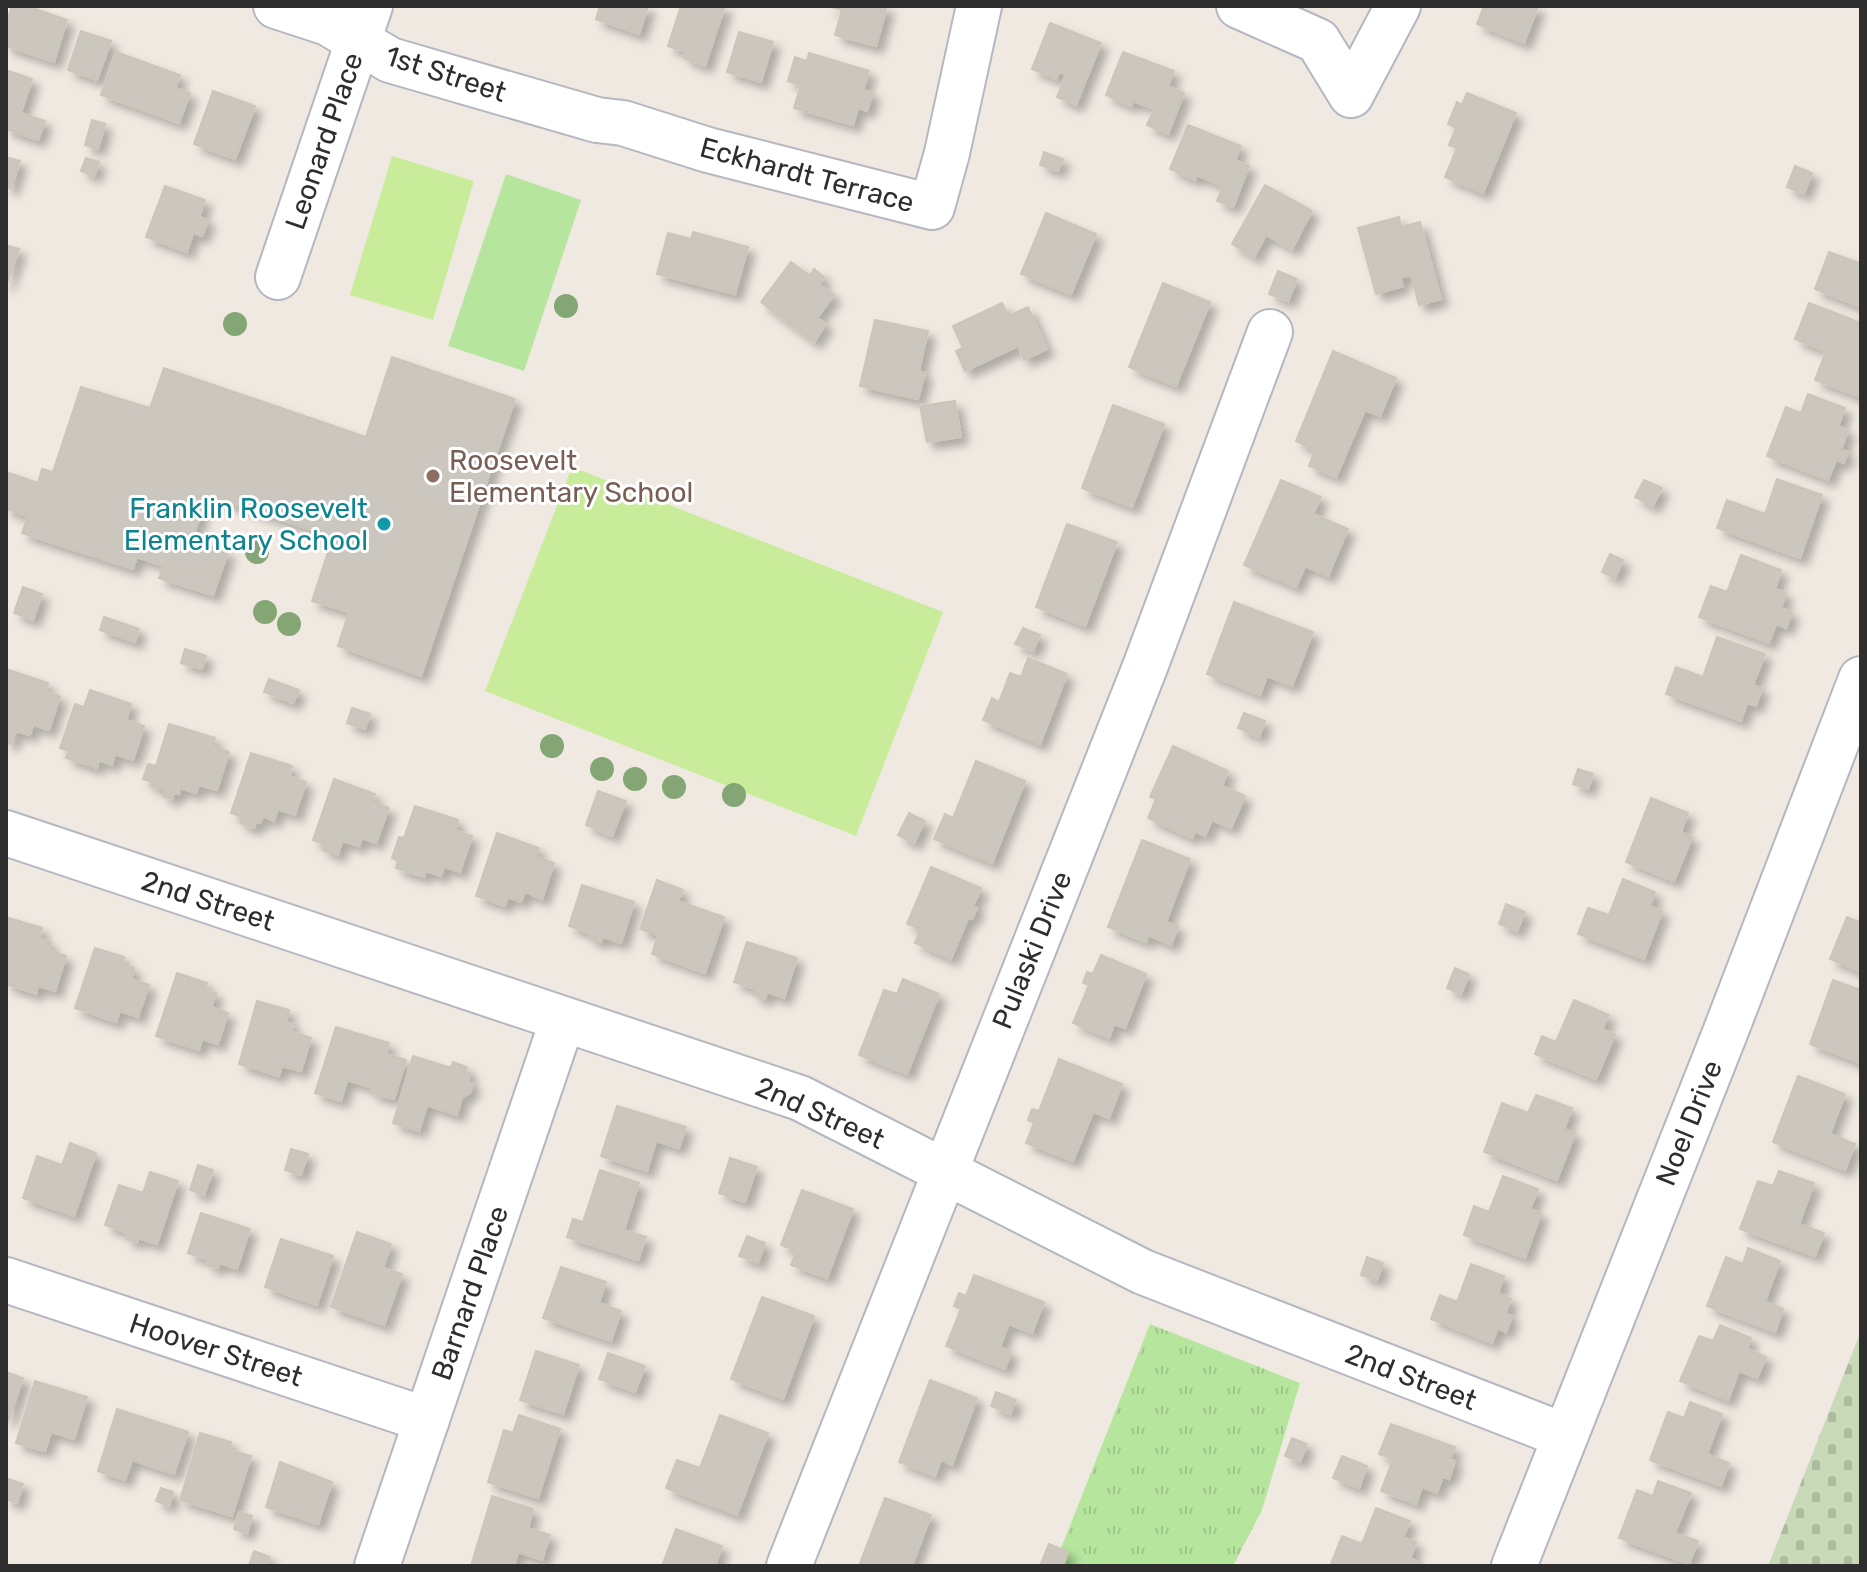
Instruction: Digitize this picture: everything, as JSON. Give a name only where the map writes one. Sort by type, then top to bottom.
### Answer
[{"type":"street","name":"1st Street","points":[[276,6],[328,23],[364,23],[390,60],[597,120],[623,123]]},
{"type":"street","name":"Eckhardt Terrace","points":[[623,123],[708,150],[932,207],[979,6]]},
{"type":"street","points":[[1239,6],[1318,41],[1351,95],[1398,6]]},
{"type":"street","name":"Leonard Place","points":[[278,277],[364,23]]},
{"type":"street","name":"Pulaski Drive","points":[[789,1566],[1145,667],[1270,332]]},
{"type":"street","name":"Noel Drive","points":[[1514,1566],[1861,679]]},
{"type":"street","name":"2nd Street","points":[[6,833],[800,1098],[1143,1272],[1565,1436]]},
{"type":"street","name":"Barnard Place","points":[[377,1566],[563,1019]]},
{"type":"street","name":"Hoover Street","points":[[6,1280],[427,1420]]},
{"type":"green space","points":[[392,156],[474,181],[433,320],[350,295]]},
{"type":"green space","points":[[506,174],[581,200],[524,371],[448,346]]},
{"type":"green space","points":[[572,467],[943,612],[856,836],[485,691]]},
{"type":"green space","points":[[1150,1324],[1300,1383],[1262,1510],[1233,1566],[1054,1566]]},
{"type":"green space","points":[[1861,1331],[1861,1566],[1768,1566]]},
{"type":"building","points":[[12,6],[27,6],[67,20],[54,62],[6,46],[6,25]]},
{"type":"building","points":[[600,6],[648,6],[639,34],[596,19]]},
{"type":"building","points":[[681,6],[725,6],[705,66],[684,58],[686,52],[668,46]]},
{"type":"building","points":[[828,6],[887,6],[876,46],[835,35],[842,10]]},
{"type":"building","points":[[1484,6],[1538,6],[1524,43],[1477,24]]},
{"type":"building","points":[[1050,23],[1101,43],[1076,105],[1057,97],[1066,75],[1059,72],[1056,79],[1032,69]]},
{"type":"building","points":[[81,31],[111,41],[97,80],[68,70]]},
{"type":"building","points":[[739,32],[773,42],[761,82],[727,72]]},
{"type":"building","points":[[116,52],[180,75],[175,88],[190,93],[179,123],[101,95]]},
{"type":"building","points":[[1123,52],[1174,71],[1168,86],[1184,93],[1168,134],[1147,125],[1154,109],[1133,101],[1131,106],[1106,95]]},
{"type":"building","points":[[809,53],[869,71],[863,90],[873,93],[867,111],[858,108],[853,125],[794,108],[801,85],[788,81],[795,57],[807,61]]},
{"type":"building","points":[[6,70],[32,79],[21,113],[45,121],[38,140],[6,129]]},
{"type":"building","points":[[213,91],[255,106],[235,159],[194,144]]},
{"type":"building","points":[[1467,93],[1516,113],[1483,193],[1445,177],[1457,148],[1449,145],[1456,128],[1448,124],[1457,102],[1462,105]]},
{"type":"building","points":[[92,120],[105,124],[98,149],[85,145]]},
{"type":"building","points":[[1188,125],[1241,146],[1235,160],[1249,166],[1233,207],[1217,201],[1223,186],[1197,175],[1195,180],[1170,169]]},
{"type":"building","points":[[1044,152],[1063,159],[1058,171],[1040,165]]},
{"type":"building","points":[[6,157],[20,161],[11,188],[6,187]]},
{"type":"building","points":[[86,158],[99,162],[94,176],[81,171]]},
{"type":"building","points":[[1795,166],[1812,173],[1804,194],[1787,187]]},
{"type":"building","points":[[1265,185],[1312,211],[1292,249],[1266,235],[1254,257],[1232,244]]},
{"type":"building","points":[[165,186],[205,200],[199,217],[208,220],[202,236],[193,233],[187,252],[146,237]]},
{"type":"building","points":[[1046,213],[1096,234],[1071,294],[1021,274]]},
{"type":"building","points":[[1399,217],[1401,227],[1420,222],[1441,299],[1419,305],[1411,275],[1400,278],[1403,286],[1376,294],[1358,228]]},
{"type":"building","points":[[693,232],[748,247],[735,294],[657,274],[668,233],[691,239]]},
{"type":"building","points":[[6,245],[19,249],[6,286]]},
{"type":"building","points":[[1829,252],[1859,263],[1861,257],[1861,307],[1815,289]]},
{"type":"building","points":[[791,262],[810,276],[814,269],[824,277],[819,284],[834,295],[817,318],[826,324],[814,342],[761,302]]},
{"type":"building","points":[[1278,271],[1297,279],[1288,301],[1269,294]]},
{"type":"building","points":[[1163,283],[1210,302],[1176,386],[1129,367]]},
{"type":"building","points":[[1002,303],[1008,316],[1028,307],[1047,349],[1024,360],[1018,346],[965,371],[956,351],[963,348],[953,326]]},
{"type":"building","points":[[1809,303],[1861,323],[1861,397],[1815,380],[1826,351],[1795,339]]},
{"type":"building","points":[[875,320],[928,331],[919,371],[925,373],[918,399],[860,386]]},
{"type":"building","points":[[1333,351],[1396,378],[1380,416],[1365,410],[1336,477],[1309,466],[1315,450],[1296,441]]},
{"type":"building","name":"Franklin Roosevelt Elementary School","points":[[392,357],[515,399],[421,676],[338,646],[349,612],[312,601],[333,537],[207,495],[192,541],[228,552],[213,595],[159,578],[164,566],[137,557],[133,569],[22,533],[28,516],[6,509],[6,472],[38,483],[42,469],[53,472],[81,387],[150,408],[164,368],[366,437]]},
{"type":"building","points":[[1808,394],[1845,408],[1838,426],[1848,430],[1841,450],[1848,452],[1844,463],[1836,460],[1828,480],[1767,456],[1786,407],[1801,413]]},
{"type":"building","points":[[955,401],[961,437],[927,442],[920,406]]},
{"type":"building","points":[[1113,405],[1164,424],[1132,507],[1082,488]]},
{"type":"building","points":[[1777,479],[1822,495],[1800,558],[1717,528],[1727,500],[1765,514]]},
{"type":"building","points":[[1281,480],[1321,497],[1313,514],[1348,529],[1328,576],[1305,566],[1296,587],[1244,565]]},
{"type":"building","points":[[1644,480],[1662,488],[1653,506],[1635,497]]},
{"type":"building","points":[[1067,524],[1117,542],[1085,626],[1036,607]]},
{"type":"building","points":[[1610,554],[1623,560],[1615,578],[1602,572]]},
{"type":"building","points":[[1741,555],[1781,570],[1775,589],[1786,593],[1781,608],[1792,612],[1786,628],[1776,624],[1769,643],[1699,617],[1711,586],[1727,592]]},
{"type":"building","points":[[23,587],[42,594],[33,620],[14,613]]},
{"type":"building","points":[[1234,602],[1313,632],[1292,686],[1267,676],[1260,695],[1207,674]]},
{"type":"building","points":[[104,617],[139,629],[135,642],[100,630]]},
{"type":"building","points":[[1023,628],[1040,635],[1033,651],[1015,644]]},
{"type":"building","points":[[1717,637],[1765,654],[1753,685],[1762,688],[1756,706],[1747,703],[1741,721],[1666,694],[1676,667],[1703,677]]},
{"type":"building","points":[[185,649],[206,656],[202,669],[181,663]]},
{"type":"building","points":[[1028,658],[1067,674],[1040,744],[983,720],[992,698],[999,702],[1010,673],[1021,677]]},
{"type":"building","points":[[6,669],[48,683],[46,692],[60,696],[49,730],[33,725],[30,735],[16,731],[11,744],[6,743]]},
{"type":"building","points":[[269,679],[299,690],[293,703],[264,692]]},
{"type":"building","points":[[90,690],[131,704],[126,720],[144,726],[133,760],[115,754],[112,765],[99,760],[97,768],[66,758],[69,751],[60,748],[75,704],[84,707]]},
{"type":"building","points":[[352,708],[370,714],[365,729],[347,723]]},
{"type":"building","points":[[1244,713],[1265,721],[1259,737],[1238,728]]},
{"type":"building","points":[[169,724],[215,738],[212,746],[229,752],[217,790],[199,785],[196,793],[180,788],[179,794],[174,793],[172,799],[163,796],[165,790],[151,786],[152,782],[143,779],[148,764],[156,766]]},
{"type":"building","points":[[1173,746],[1228,771],[1222,786],[1245,796],[1231,828],[1212,820],[1205,836],[1195,831],[1192,838],[1148,818],[1156,799],[1150,797]]},
{"type":"building","points":[[251,753],[292,766],[289,776],[306,782],[295,815],[278,809],[274,821],[263,816],[254,828],[240,823],[242,817],[231,813]]},
{"type":"building","points":[[976,761],[1025,781],[992,863],[934,839],[945,814],[953,818]]},
{"type":"building","points":[[1578,769],[1593,774],[1588,789],[1573,784]]},
{"type":"building","points":[[334,779],[375,794],[372,802],[389,808],[376,843],[362,838],[359,846],[342,841],[338,855],[323,850],[325,844],[313,840]]},
{"type":"building","points":[[598,791],[626,801],[612,836],[586,825]]},
{"type":"building","points":[[1651,798],[1688,813],[1681,832],[1692,837],[1674,881],[1626,862]]},
{"type":"building","points":[[415,806],[458,820],[455,830],[472,836],[460,872],[444,867],[441,876],[426,871],[424,877],[396,868],[398,861],[392,858],[399,837],[404,838]]},
{"type":"building","points":[[909,813],[925,821],[914,843],[898,835]]},
{"type":"building","points":[[497,833],[539,848],[536,857],[554,863],[542,899],[525,892],[521,902],[508,897],[505,906],[476,896]]},
{"type":"building","points":[[1142,840],[1190,859],[1166,922],[1178,926],[1171,945],[1148,935],[1146,942],[1108,927]]},
{"type":"building","points":[[931,867],[981,888],[973,906],[977,908],[972,919],[968,918],[951,959],[915,943],[921,929],[907,924]]},
{"type":"building","points":[[1623,879],[1655,892],[1650,906],[1662,911],[1644,959],[1578,934],[1588,908],[1609,915]]},
{"type":"building","points":[[657,880],[683,890],[678,901],[724,917],[705,973],[652,954],[658,935],[640,929]]},
{"type":"building","points":[[582,885],[634,902],[621,943],[603,937],[601,942],[589,938],[591,934],[569,926]]},
{"type":"building","points":[[1506,904],[1525,912],[1517,931],[1499,924]]},
{"type":"building","points":[[1861,916],[1861,972],[1830,959],[1847,917],[1859,922]]},
{"type":"building","points":[[6,917],[42,928],[39,938],[51,942],[48,950],[66,956],[55,991],[38,986],[36,994],[6,984]]},
{"type":"building","points":[[747,942],[797,958],[784,998],[767,992],[765,999],[753,995],[756,989],[734,982]]},
{"type":"building","points":[[95,948],[124,957],[122,964],[134,968],[131,979],[149,985],[138,1017],[120,1011],[116,1022],[75,1008]]},
{"type":"building","points":[[1101,955],[1146,974],[1125,1028],[1114,1024],[1109,1038],[1073,1023],[1089,985],[1083,983],[1087,972],[1093,974]]},
{"type":"building","points":[[1455,968],[1469,974],[1461,994],[1447,988]]},
{"type":"building","points":[[177,973],[207,983],[205,990],[216,993],[211,1007],[228,1013],[218,1044],[202,1039],[199,1050],[156,1036]]},
{"type":"building","points":[[903,979],[939,994],[907,1074],[859,1055],[884,990],[897,994]]},
{"type":"building","points":[[1833,980],[1861,990],[1861,1063],[1810,1044]]},
{"type":"building","points":[[1574,1000],[1609,1015],[1602,1029],[1615,1034],[1596,1079],[1535,1054],[1542,1036],[1556,1042]]},
{"type":"building","points":[[257,1001],[289,1010],[286,1022],[294,1024],[292,1032],[311,1038],[301,1071],[282,1066],[279,1076],[239,1064]]},
{"type":"building","points":[[336,1027],[389,1043],[386,1054],[406,1060],[394,1099],[371,1093],[373,1088],[347,1080],[341,1101],[315,1093]]},
{"type":"building","points":[[413,1056],[451,1068],[453,1062],[467,1067],[465,1072],[470,1073],[468,1082],[473,1084],[470,1093],[462,1097],[457,1115],[427,1105],[419,1131],[393,1123]]},
{"type":"building","points":[[1059,1059],[1122,1084],[1109,1118],[1093,1112],[1073,1161],[1026,1143],[1034,1123],[1028,1120],[1032,1109],[1039,1111]]},
{"type":"building","points":[[1798,1076],[1845,1094],[1830,1134],[1855,1144],[1845,1170],[1773,1142]]},
{"type":"building","points":[[1536,1095],[1572,1108],[1564,1129],[1575,1133],[1557,1180],[1484,1152],[1502,1103],[1528,1113]]},
{"type":"building","points":[[617,1106],[686,1127],[679,1148],[656,1141],[647,1171],[601,1156]]},
{"type":"building","points":[[70,1143],[96,1153],[74,1216],[23,1198],[37,1156],[62,1165]]},
{"type":"building","points":[[291,1149],[308,1154],[301,1175],[285,1170]]},
{"type":"building","points":[[730,1158],[757,1167],[745,1202],[719,1193]]},
{"type":"building","points":[[198,1165],[213,1170],[204,1195],[190,1190]]},
{"type":"building","points":[[600,1170],[639,1183],[624,1230],[646,1237],[638,1260],[567,1237],[573,1219],[583,1222]]},
{"type":"building","points":[[1779,1171],[1814,1183],[1799,1224],[1824,1233],[1815,1256],[1740,1229],[1758,1181],[1773,1186]]},
{"type":"building","points":[[150,1172],[178,1181],[157,1244],[138,1238],[137,1242],[126,1239],[128,1233],[105,1225],[119,1185],[143,1193]]},
{"type":"building","points":[[1503,1176],[1538,1189],[1530,1209],[1541,1213],[1525,1258],[1464,1235],[1474,1206],[1489,1212]]},
{"type":"building","points":[[802,1190],[853,1209],[827,1278],[791,1265],[796,1251],[781,1245]]},
{"type":"building","points":[[201,1213],[250,1229],[237,1269],[220,1263],[218,1268],[207,1265],[209,1260],[188,1253]]},
{"type":"building","points":[[357,1232],[391,1244],[383,1268],[402,1274],[384,1325],[331,1307]]},
{"type":"building","points":[[747,1236],[765,1243],[758,1263],[739,1256]]},
{"type":"building","points":[[281,1239],[333,1256],[317,1305],[265,1287]]},
{"type":"building","points":[[1748,1248],[1780,1261],[1765,1301],[1783,1309],[1775,1332],[1707,1306],[1726,1257],[1743,1264]]},
{"type":"building","points":[[1367,1257],[1383,1263],[1377,1280],[1361,1275]]},
{"type":"building","points":[[1471,1264],[1504,1276],[1498,1293],[1511,1299],[1505,1314],[1512,1316],[1506,1332],[1498,1328],[1492,1343],[1431,1319],[1440,1295],[1457,1302]]},
{"type":"building","points":[[561,1267],[606,1282],[599,1303],[621,1311],[611,1341],[543,1318]]},
{"type":"building","points":[[974,1275],[1044,1302],[1032,1333],[1009,1324],[1000,1347],[1011,1352],[1005,1369],[946,1346],[961,1309],[954,1306],[959,1293],[966,1296]]},
{"type":"building","points":[[762,1297],[814,1316],[783,1399],[731,1379]]},
{"type":"building","points":[[1720,1325],[1751,1338],[1747,1349],[1766,1357],[1757,1378],[1739,1371],[1728,1400],[1680,1381],[1699,1336],[1713,1341]]},
{"type":"building","points":[[536,1351],[579,1365],[563,1414],[520,1400]]},
{"type":"building","points":[[608,1353],[645,1366],[635,1392],[599,1379]]},
{"type":"building","points":[[6,1372],[23,1378],[8,1421],[6,1420]]},
{"type":"building","points":[[930,1380],[977,1398],[952,1465],[941,1460],[935,1476],[899,1462]]},
{"type":"building","points":[[35,1381],[87,1397],[74,1439],[51,1432],[45,1451],[16,1443]]},
{"type":"building","points":[[996,1392],[1016,1400],[1010,1414],[991,1406]]},
{"type":"building","points":[[1690,1402],[1722,1414],[1707,1454],[1729,1463],[1721,1486],[1650,1460],[1668,1412],[1684,1418]]},
{"type":"building","points":[[117,1409],[188,1432],[174,1474],[132,1460],[125,1480],[98,1471]]},
{"type":"building","points":[[519,1415],[560,1429],[538,1498],[488,1482],[504,1430],[513,1433]]},
{"type":"building","points":[[720,1415],[768,1433],[737,1515],[666,1488],[677,1460],[700,1468]]},
{"type":"building","points":[[1391,1424],[1455,1447],[1450,1459],[1455,1461],[1449,1479],[1443,1476],[1437,1493],[1422,1487],[1416,1504],[1381,1491],[1393,1459],[1379,1454]]},
{"type":"building","points":[[200,1433],[231,1442],[229,1450],[251,1456],[232,1516],[180,1500]]},
{"type":"building","points":[[1292,1438],[1307,1444],[1300,1462],[1285,1456]]},
{"type":"building","points":[[1342,1456],[1367,1466],[1359,1488],[1333,1478]]},
{"type":"building","points":[[280,1462],[332,1482],[318,1524],[266,1507]]},
{"type":"building","points":[[6,1478],[23,1484],[17,1503],[6,1499]]},
{"type":"building","points":[[1658,1481],[1691,1493],[1675,1533],[1698,1541],[1689,1564],[1619,1538],[1637,1490],[1653,1496]]},
{"type":"building","points":[[161,1488],[173,1492],[169,1506],[156,1501]]},
{"type":"building","points":[[492,1496],[533,1509],[528,1528],[550,1535],[542,1560],[518,1552],[514,1566],[471,1566]]},
{"type":"building","points":[[885,1498],[931,1515],[912,1566],[859,1566]]},
{"type":"building","points":[[1376,1508],[1410,1521],[1403,1537],[1416,1542],[1410,1559],[1417,1561],[1415,1566],[1331,1564],[1342,1536],[1362,1544]]},
{"type":"building","points":[[239,1512],[252,1516],[247,1533],[234,1529]]},
{"type":"building","points":[[676,1529],[722,1546],[715,1566],[662,1566]]},
{"type":"building","points":[[1049,1544],[1068,1552],[1063,1566],[1040,1566]]},
{"type":"building","points":[[254,1551],[270,1557],[267,1566],[249,1565]]},
{"type":"place","name":"Roosevelt Elementary School","points":[[433,476]]},
{"type":"place","name":"Franklin Roosevelt Elementary School","points":[[384,524]]}]
